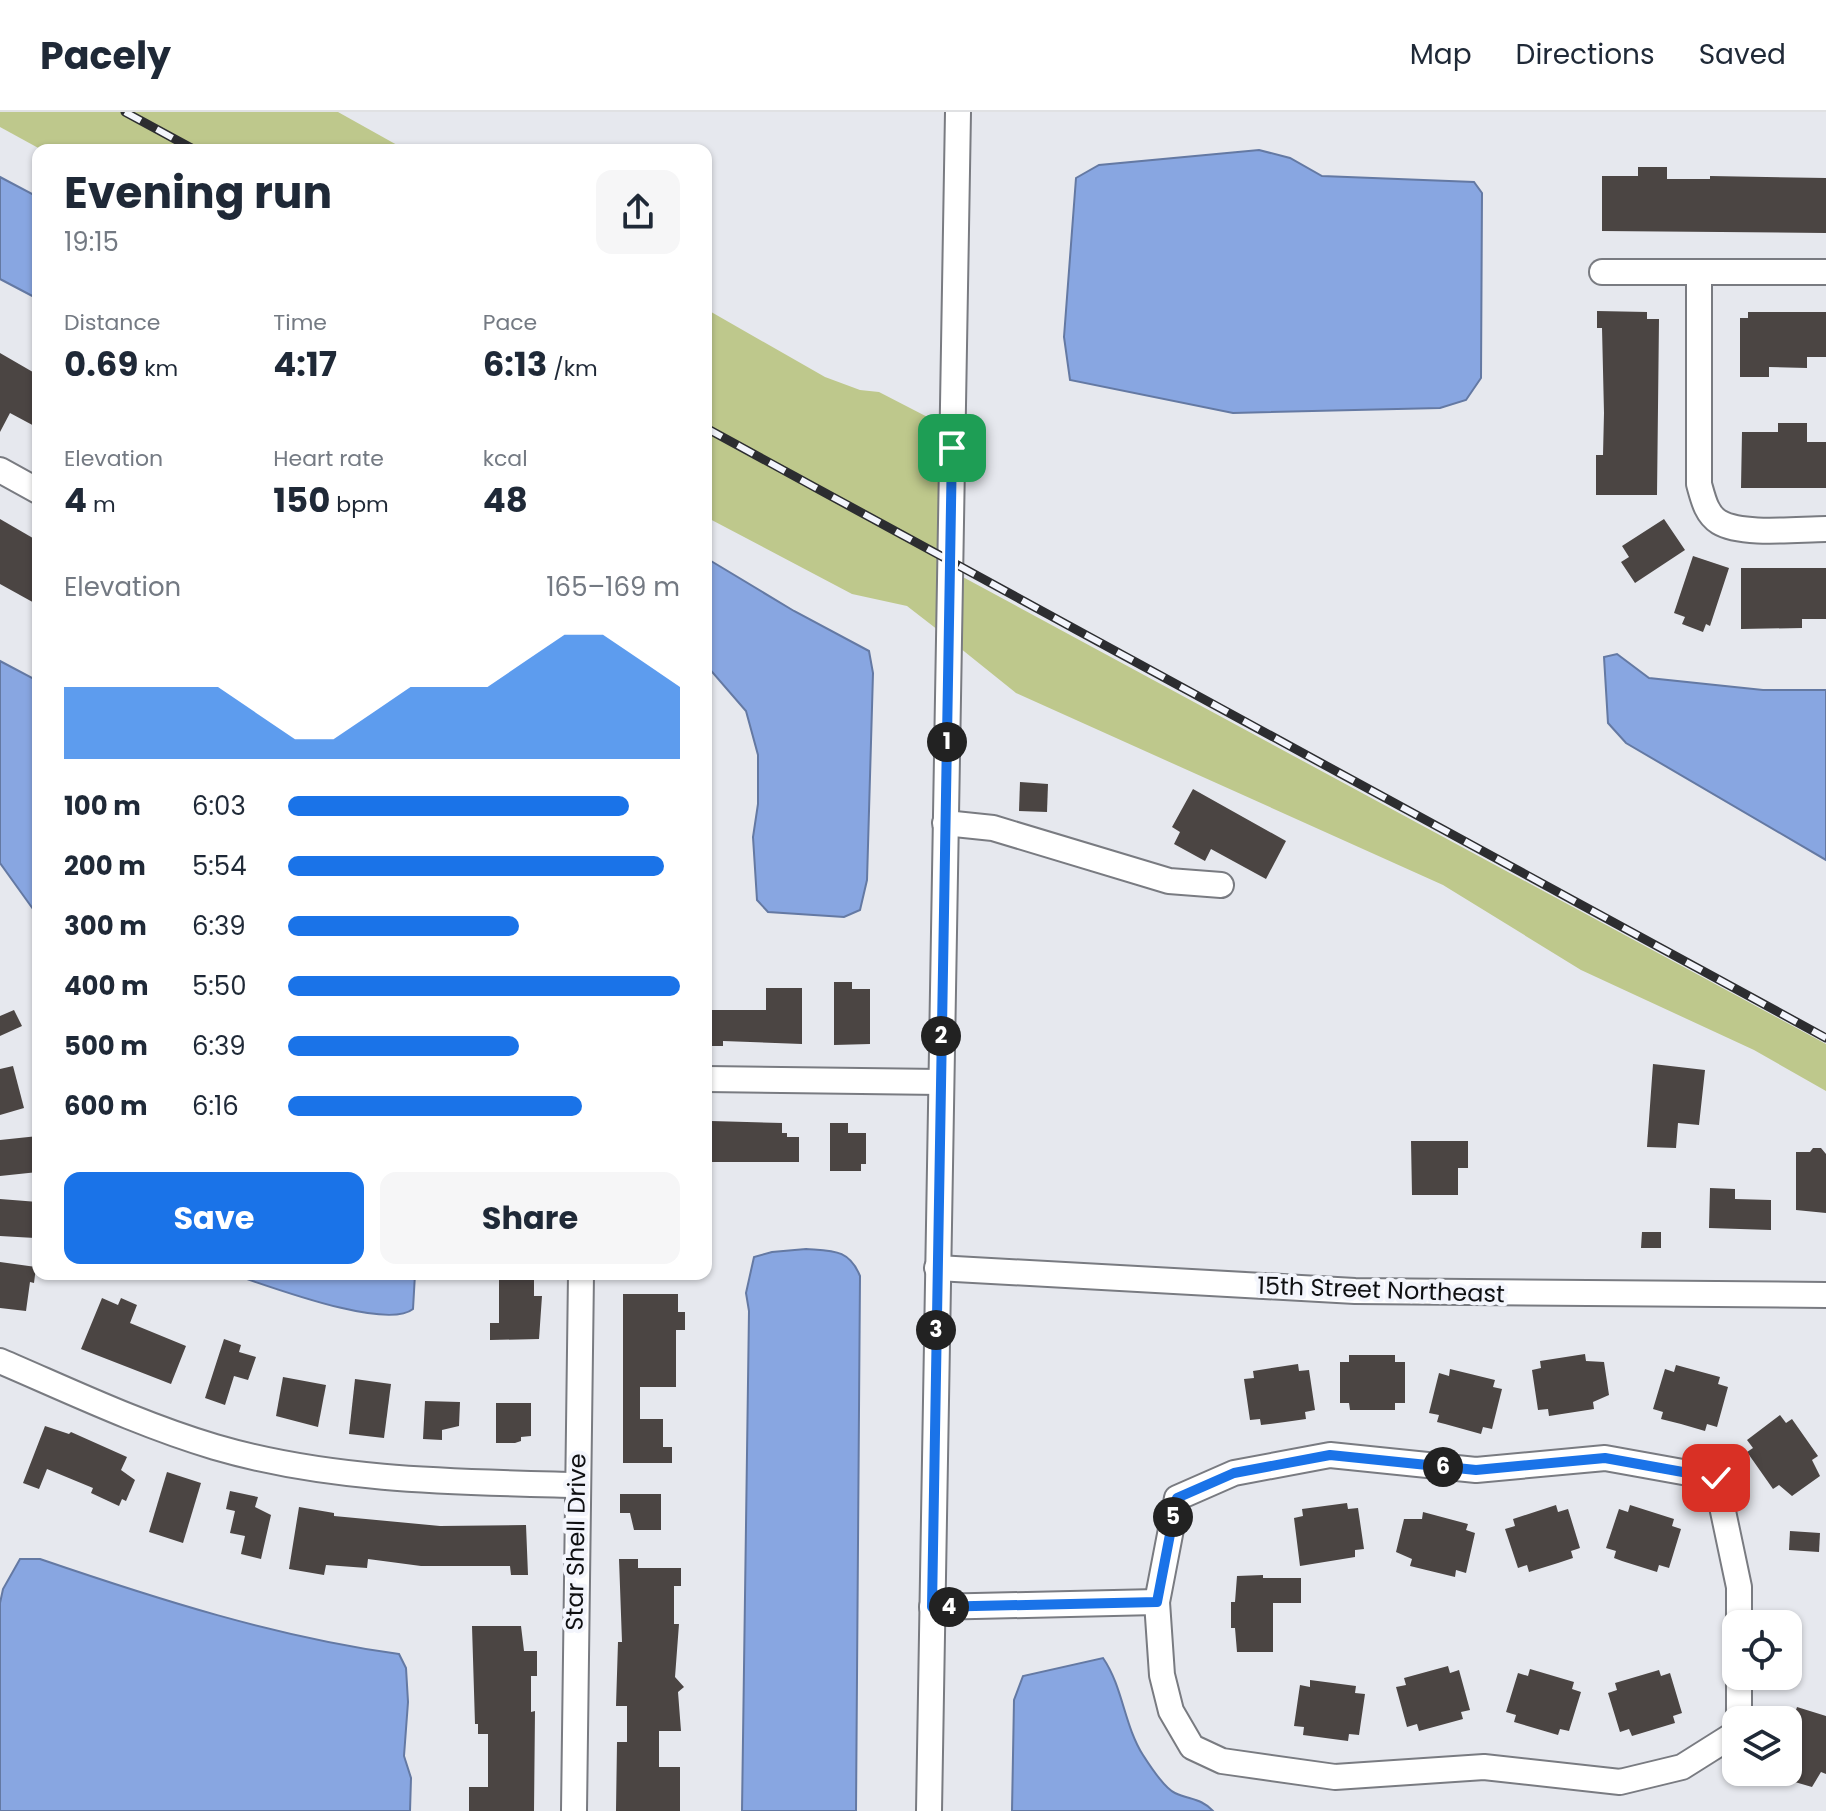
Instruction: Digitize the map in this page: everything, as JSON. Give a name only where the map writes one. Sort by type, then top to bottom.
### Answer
[{"type":"street","points":[[929,1811],[958,112]]},
{"type":"street","points":[[1602,272],[1826,272]]},
{"type":"street","points":[[1699,272],[1699,484],[1705,506],[1719,522],[1745,529],[1826,529]]},
{"type":"street","points":[[0,470],[32,488]]},
{"type":"street","points":[[945,823],[993,828],[1169,881],[1221,885]]},
{"type":"street","points":[[712,1079],[941,1082]]},
{"type":"street","name":"15th Street Northeast","points":[[937,1268],[1355,1291],[1826,1295]]},
{"type":"street","name":"Star Shell Drive","points":[[574,1811],[581,1280]]},
{"type":"street","points":[[0,1361],[216,1447],[328,1470],[431,1481],[576,1485]]},
{"type":"street","points":[[1722,1742],[1682,1767],[1620,1782],[1484,1767],[1335,1777],[1222,1761],[1192,1747],[1171,1711],[1162,1675],[1157,1602],[1177,1498],[1234,1473],[1330,1455],[1476,1470],[1605,1458],[1716,1478],[1739,1587],[1739,1610]]},
{"type":"street","points":[[932,1607],[1157,1602]]},
{"type":"green space","points":[[0,112],[338,112],[395,144],[32,145],[0,127]]},
{"type":"green space","points":[[712,312],[825,377],[860,390],[879,392],[941,424],[938,630],[907,606],[852,594],[712,520]]},
{"type":"green space","points":[[961,576],[1826,1044],[1826,1091],[1754,1050],[1581,970],[1443,885],[1016,693],[960,648]]},
{"type":"water","points":[[1259,150],[1290,158],[1322,176],[1474,182],[1482,193],[1481,378],[1466,400],[1440,408],[1233,413],[1070,380],[1064,337],[1076,178],[1099,165]]},
{"type":"water","points":[[0,177],[32,194],[32,296],[0,279]]},
{"type":"water","points":[[712,562],[869,651],[873,673],[867,880],[860,910],[844,917],[768,912],[757,900],[753,837],[758,804],[758,755],[746,711],[712,672]]},
{"type":"water","points":[[1617,654],[1649,678],[1763,690],[1826,690],[1826,860],[1626,743],[1608,723],[1604,657]]},
{"type":"water","points":[[0,661],[32,678],[32,908],[0,863]]},
{"type":"water","points":[[806,1249],[832,1251],[845,1256],[860,1276],[856,1811],[742,1811],[749,1311],[746,1293],[754,1257]]},
{"type":"water","points":[[250,1280],[415,1280],[413,1309],[399,1314],[353,1310]]},
{"type":"water","points":[[20,1559],[40,1559],[262,1627],[399,1654],[406,1668],[408,1702],[404,1756],[411,1778],[410,1811],[0,1811],[0,1603],[3,1589]]},
{"type":"water","points":[[1103,1658],[1115,1681],[1137,1743],[1153,1771],[1171,1790],[1200,1801],[1213,1811],[1012,1811],[1014,1700],[1023,1676]]},
{"type":"building","points":[[1638,167],[1667,167],[1667,179],[1710,179],[1710,176],[1826,178],[1826,233],[1602,231],[1602,176],[1638,176]]},
{"type":"building","points":[[1597,311],[1647,312],[1647,319],[1659,319],[1657,495],[1596,495],[1596,455],[1603,455],[1604,413],[1602,328],[1597,328]]},
{"type":"building","points":[[1748,312],[1826,312],[1826,357],[1807,357],[1807,368],[1769,367],[1769,377],[1740,377],[1740,318],[1748,318]]},
{"type":"building","points":[[0,353],[32,372],[32,425],[10,413],[0,432]]},
{"type":"building","points":[[1778,423],[1807,423],[1807,442],[1826,442],[1826,488],[1741,488],[1742,432],[1778,432]]},
{"type":"building","points":[[0,519],[32,538],[32,602],[0,584]]},
{"type":"building","points":[[1664,519],[1685,550],[1635,583],[1621,562],[1629,557],[1622,546]]},
{"type":"building","points":[[1693,556],[1729,568],[1710,626],[1706,624],[1703,632],[1682,624],[1685,617],[1674,613]]},
{"type":"building","points":[[1741,568],[1826,568],[1826,619],[1802,619],[1802,628],[1741,629]]},
{"type":"building","points":[[1020,782],[1048,784],[1047,812],[1019,811]]},
{"type":"building","points":[[1193,789],[1286,841],[1266,879],[1211,849],[1205,861],[1174,844],[1180,832],[1172,827]]},
{"type":"building","points":[[834,982],[852,982],[852,989],[870,989],[870,1044],[834,1045]]},
{"type":"building","points":[[766,988],[802,988],[802,1044],[723,1041],[723,1046],[712,1046],[712,1010],[766,1010]]},
{"type":"building","points":[[14,1010],[22,1026],[0,1036],[0,1016]]},
{"type":"building","points":[[1653,1064],[1705,1070],[1699,1125],[1678,1123],[1676,1148],[1647,1147]]},
{"type":"building","points":[[13,1066],[24,1108],[0,1115],[0,1069]]},
{"type":"building","points":[[712,1121],[782,1123],[782,1133],[787,1133],[787,1137],[799,1137],[799,1162],[712,1162]]},
{"type":"building","points":[[830,1123],[848,1123],[848,1133],[866,1133],[866,1164],[861,1164],[861,1171],[830,1171]]},
{"type":"building","points":[[32,1137],[32,1173],[0,1176],[0,1140]]},
{"type":"building","points":[[1411,1141],[1468,1141],[1468,1168],[1458,1168],[1458,1195],[1412,1195]]},
{"type":"building","points":[[1813,1148],[1821,1148],[1826,1154],[1826,1213],[1796,1210],[1796,1152],[1810,1152]]},
{"type":"building","points":[[1710,1188],[1735,1189],[1735,1199],[1771,1200],[1771,1230],[1709,1228]]},
{"type":"building","points":[[0,1199],[32,1202],[32,1238],[0,1236]]},
{"type":"building","points":[[1642,1232],[1661,1232],[1661,1248],[1641,1248]]},
{"type":"building","points":[[0,1262],[32,1266],[34,1283],[30,1282],[26,1311],[0,1308]]},
{"type":"building","points":[[499,1280],[534,1280],[534,1296],[542,1296],[539,1339],[490,1340],[490,1323],[499,1323]]},
{"type":"building","points":[[623,1294],[678,1294],[678,1312],[685,1312],[685,1330],[676,1330],[676,1387],[640,1387],[640,1419],[663,1419],[663,1447],[672,1447],[672,1463],[623,1463]]},
{"type":"building","points":[[102,1298],[118,1305],[121,1298],[137,1305],[130,1323],[186,1346],[171,1384],[81,1349]]},
{"type":"building","points":[[224,1339],[241,1345],[239,1352],[256,1357],[248,1380],[234,1376],[225,1405],[205,1398]]},
{"type":"building","points":[[1585,1354],[1586,1361],[1604,1362],[1609,1395],[1593,1402],[1594,1409],[1549,1416],[1548,1409],[1538,1410],[1532,1370],[1541,1368],[1540,1361]]},
{"type":"building","points":[[1349,1355],[1395,1355],[1395,1362],[1405,1362],[1405,1403],[1395,1403],[1395,1410],[1350,1410],[1349,1403],[1340,1403],[1340,1362],[1349,1362]]},
{"type":"building","points":[[1298,1364],[1299,1371],[1309,1370],[1315,1410],[1305,1412],[1306,1419],[1261,1425],[1260,1419],[1250,1420],[1244,1379],[1254,1378],[1253,1371]]},
{"type":"building","points":[[1676,1365],[1720,1377],[1718,1384],[1728,1387],[1717,1427],[1707,1424],[1705,1431],[1661,1419],[1663,1412],[1653,1409],[1665,1369],[1674,1372]]},
{"type":"building","points":[[1450,1369],[1495,1380],[1493,1387],[1502,1389],[1492,1429],[1483,1427],[1481,1434],[1437,1422],[1439,1415],[1429,1413],[1439,1373],[1449,1376]]},
{"type":"building","points":[[283,1377],[326,1385],[318,1427],[276,1416]]},
{"type":"building","points":[[355,1379],[391,1384],[384,1438],[349,1434]]},
{"type":"building","points":[[425,1401],[460,1402],[459,1426],[442,1430],[442,1440],[423,1439]]},
{"type":"building","points":[[496,1403],[531,1403],[531,1436],[521,1437],[521,1441],[515,1443],[496,1443]]},
{"type":"building","points":[[1780,1415],[1786,1423],[1792,1419],[1818,1456],[1812,1460],[1820,1476],[1792,1496],[1779,1485],[1773,1489],[1747,1452],[1753,1448],[1747,1440]]},
{"type":"building","points":[[45,1426],[71,1432],[127,1457],[121,1470],[135,1480],[126,1501],[122,1499],[119,1506],[91,1493],[93,1488],[47,1469],[39,1489],[23,1483]]},
{"type":"building","points":[[167,1472],[201,1483],[183,1543],[149,1532]]},
{"type":"building","points":[[230,1491],[258,1497],[255,1507],[271,1515],[261,1559],[241,1554],[245,1536],[230,1533],[235,1511],[226,1509]]},
{"type":"building","points":[[620,1494],[661,1494],[661,1530],[634,1530],[630,1513],[620,1513]]},
{"type":"building","points":[[1347,1503],[1348,1509],[1358,1508],[1364,1549],[1355,1550],[1355,1557],[1300,1566],[1294,1518],[1303,1516],[1302,1509]]},
{"type":"building","points":[[1556,1505],[1558,1512],[1568,1509],[1580,1548],[1571,1551],[1573,1558],[1558,1563],[1529,1572],[1527,1565],[1518,1568],[1505,1529],[1515,1526],[1513,1519]]},
{"type":"building","points":[[1630,1505],[1674,1519],[1672,1526],[1681,1529],[1669,1568],[1659,1565],[1657,1572],[1622,1561],[1614,1558],[1616,1551],[1606,1548],[1619,1509],[1628,1512]]},
{"type":"building","points":[[299,1507],[334,1513],[334,1516],[440,1526],[526,1525],[528,1575],[511,1575],[510,1566],[421,1566],[368,1559],[367,1568],[326,1565],[324,1575],[289,1569]]},
{"type":"building","points":[[1423,1512],[1468,1524],[1466,1530],[1475,1533],[1466,1573],[1456,1570],[1455,1577],[1410,1566],[1412,1559],[1396,1552],[1404,1519],[1422,1519]]},
{"type":"building","points":[[1790,1531],[1820,1533],[1819,1552],[1789,1550]]},
{"type":"building","points":[[619,1559],[638,1559],[638,1568],[681,1568],[681,1586],[674,1586],[674,1624],[679,1624],[675,1677],[684,1687],[678,1692],[681,1731],[659,1731],[659,1767],[680,1767],[680,1811],[616,1811],[617,1742],[627,1742],[627,1706],[616,1706],[618,1642],[622,1642]]},
{"type":"building","points":[[1263,1575],[1263,1578],[1301,1578],[1301,1603],[1273,1603],[1273,1652],[1237,1652],[1235,1628],[1231,1628],[1231,1602],[1235,1602],[1237,1576]]},
{"type":"building","points":[[472,1626],[521,1626],[524,1651],[537,1651],[537,1676],[531,1676],[531,1712],[535,1711],[534,1811],[469,1811],[469,1787],[488,1787],[488,1734],[478,1734],[478,1724],[475,1724]]},
{"type":"building","points":[[1448,1666],[1450,1673],[1459,1670],[1470,1710],[1461,1712],[1463,1719],[1419,1731],[1417,1724],[1407,1727],[1396,1687],[1406,1685],[1404,1678]]},
{"type":"building","points":[[1530,1669],[1574,1682],[1572,1689],[1581,1692],[1569,1731],[1560,1729],[1558,1735],[1514,1722],[1516,1715],[1506,1712],[1518,1673],[1528,1676]]},
{"type":"building","points":[[1659,1670],[1661,1676],[1670,1673],[1682,1713],[1673,1716],[1675,1723],[1632,1736],[1629,1729],[1620,1732],[1608,1693],[1617,1690],[1615,1683]]},
{"type":"building","points":[[1310,1680],[1356,1686],[1355,1693],[1365,1694],[1359,1735],[1349,1734],[1348,1741],[1303,1735],[1304,1727],[1294,1726],[1300,1685],[1310,1687]]},
{"type":"building","points":[[1802,1709],[1826,1716],[1826,1774],[1821,1772],[1812,1787],[1802,1784]]},
{"type":"railway","points":[[125,112],[184,144]]},
{"type":"railway","points":[[712,431],[1826,1038]]},
{"type":"route","points":[[952,448],[932,1607],[1157,1602],[1177,1498],[1234,1473],[1330,1455],[1476,1470],[1605,1458],[1716,1478]]}]
